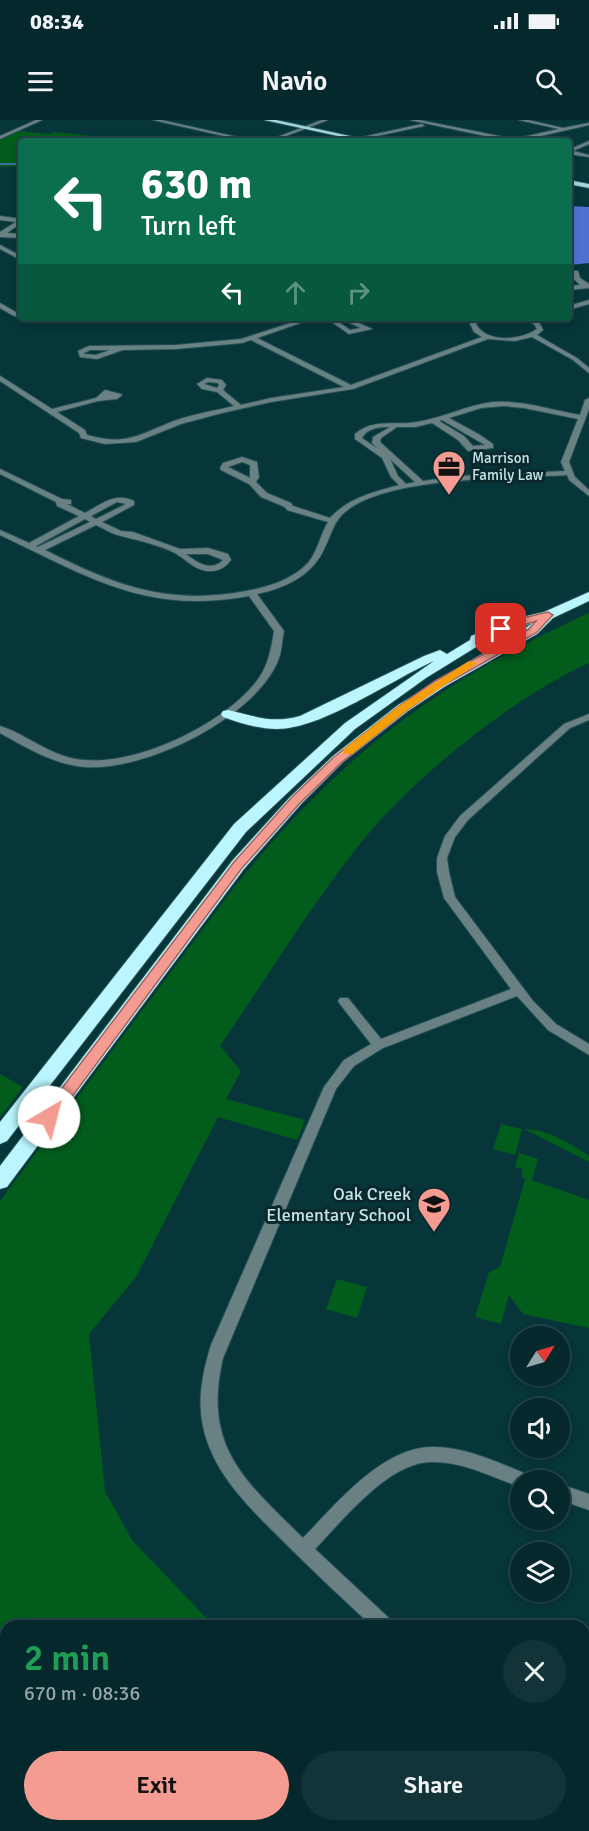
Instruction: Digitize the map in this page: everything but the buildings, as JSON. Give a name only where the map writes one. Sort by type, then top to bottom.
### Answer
[{"type":"highway","points":[[228,714],[264,724],[280,725],[311,719],[415,664],[513,623],[548,615],[589,596]]},
{"type":"highway","points":[[0,1180],[238,865],[289,807],[338,759],[402,708],[532,631],[548,615]]},
{"type":"highway","points":[[0,1136],[240,828],[319,752],[350,726],[421,675],[488,635]]},
{"type":"main road","points":[[267,120],[357,138]]},
{"type":"main road","points":[[572,183],[589,186]]},
{"type":"street","points":[[0,138],[40,120]]},
{"type":"street","points":[[155,120],[239,138]]},
{"type":"street","points":[[183,126],[199,120]]},
{"type":"street","points":[[277,138],[326,120]]},
{"type":"street","points":[[412,120],[500,138]]},
{"type":"street","points":[[357,138],[444,120]]},
{"type":"street","points":[[521,120],[565,129]]},
{"type":"street","points":[[527,138],[589,124]]},
{"type":"street","points":[[572,150],[589,142]]},
{"type":"street","points":[[572,153],[589,156]]},
{"type":"street","points":[[0,218],[18,221]]},
{"type":"street","points":[[1,235],[18,223]]},
{"type":"street","points":[[1,235],[18,236]]},
{"type":"street","points":[[0,247],[18,256]]},
{"type":"street","points":[[576,272],[577,279],[587,286]]},
{"type":"street","points":[[572,288],[587,286]]},
{"type":"street","points":[[572,307],[588,303]]},
{"type":"street","points":[[0,305],[18,316]]},
{"type":"street","points":[[121,348],[93,358],[82,356],[80,352],[89,348],[213,344],[250,337],[302,321]]},
{"type":"street","points":[[333,321],[349,332],[369,329],[349,321]]},
{"type":"street","points":[[477,321],[473,326],[485,336]]},
{"type":"street","points":[[1,379],[92,440],[112,442],[136,440],[178,422],[236,405],[351,388],[387,376],[485,336],[525,338],[534,336],[540,328],[531,321]]},
{"type":"street","points":[[534,336],[561,351],[589,371]]},
{"type":"street","points":[[250,337],[351,388]]},
{"type":"street","points":[[525,338],[561,351]]},
{"type":"street","points":[[311,369],[338,391]]},
{"type":"street","points":[[219,390],[236,405]]},
{"type":"street","points":[[51,412],[98,399]]},
{"type":"street","points":[[589,400],[566,458],[568,473],[589,494]]},
{"type":"street","points":[[422,484],[381,451],[362,442],[359,434],[373,427],[398,427],[434,421],[464,410],[496,404],[529,405],[584,413]]},
{"type":"street","points":[[434,421],[461,438],[471,448],[490,446],[485,439],[471,435],[443,418]]},
{"type":"street","points":[[398,427],[377,437],[376,443],[394,477],[405,487]]},
{"type":"street","points":[[0,471],[60,501],[60,504],[88,515],[104,518],[130,534],[179,552],[197,566],[207,569],[222,566],[227,560],[225,556],[216,552],[179,552]]},
{"type":"street","points":[[0,532],[126,589],[154,596],[195,599],[251,593],[291,579],[312,564],[324,546],[333,517],[358,500],[422,484],[568,473]]},
{"type":"street","points":[[252,482],[264,495],[290,508],[333,517]]},
{"type":"street","points":[[30,546],[120,499],[130,502],[104,518],[39,550]]},
{"type":"street","points":[[88,515],[94,522],[118,533],[130,534]]},
{"type":"street","points":[[0,729],[57,759],[71,762],[106,763],[141,756],[199,731],[228,714],[263,679],[278,656],[279,632],[251,593]]},
{"type":"street","points":[[589,717],[567,726],[464,818],[444,846],[443,872],[450,898],[518,991],[552,1027],[589,1050]]},
{"type":"street","points":[[379,1620],[303,1550],[244,1489],[224,1461],[212,1431],[208,1410],[209,1380],[219,1345],[330,1087],[349,1063],[379,1046],[518,991]]},
{"type":"street","points":[[344,1001],[379,1046]]},
{"type":"street","points":[[303,1550],[382,1473],[401,1460],[430,1454],[446,1456],[510,1476]]},
{"type":"street","points":[[570,1495],[589,1502]]},
{"type":"green space","points":[[20,131],[111,138],[18,138],[18,166],[0,167],[0,140]]},
{"type":"green space","points":[[589,613],[589,663],[525,698],[493,721],[429,772],[400,799],[374,827],[335,877],[220,1046],[241,1071],[226,1099],[305,1120],[297,1140],[218,1117],[136,1277],[89,1334],[105,1491],[132,1540],[208,1620],[0,1620],[0,1201],[235,886],[313,798],[394,727],[438,695],[484,666]]},
{"type":"green space","points":[[0,1074],[23,1087],[0,1117]]},
{"type":"green space","points":[[501,1124],[522,1129],[515,1155],[493,1149]]},
{"type":"green space","points":[[524,1129],[541,1131],[558,1138],[589,1156],[589,1162]]},
{"type":"green space","points":[[519,1153],[538,1159],[532,1180],[589,1200],[589,1328],[523,1314],[509,1295],[501,1324],[475,1317],[489,1272],[500,1267],[525,1179],[521,1177],[523,1169],[515,1167]]},
{"type":"green space","points":[[337,1279],[367,1287],[357,1318],[326,1309]]},
{"type":"water","points":[[572,206],[589,207],[589,263],[572,265]]},
{"type":"waterway","points":[[0,164],[18,164]]},
{"type":"slow traffic","points":[[348,752],[402,708],[473,663]]},
{"type":"place","name":"Marrison Family Law","points":[[449,496]]},
{"type":"place","name":"Oak Creek Elementary School","points":[[434,1233]]},
{"type":"route","points":[[49,1117],[238,865],[262,835],[296,800],[338,759],[402,708],[487,655],[532,631],[548,615],[513,623],[501,629]]}]
